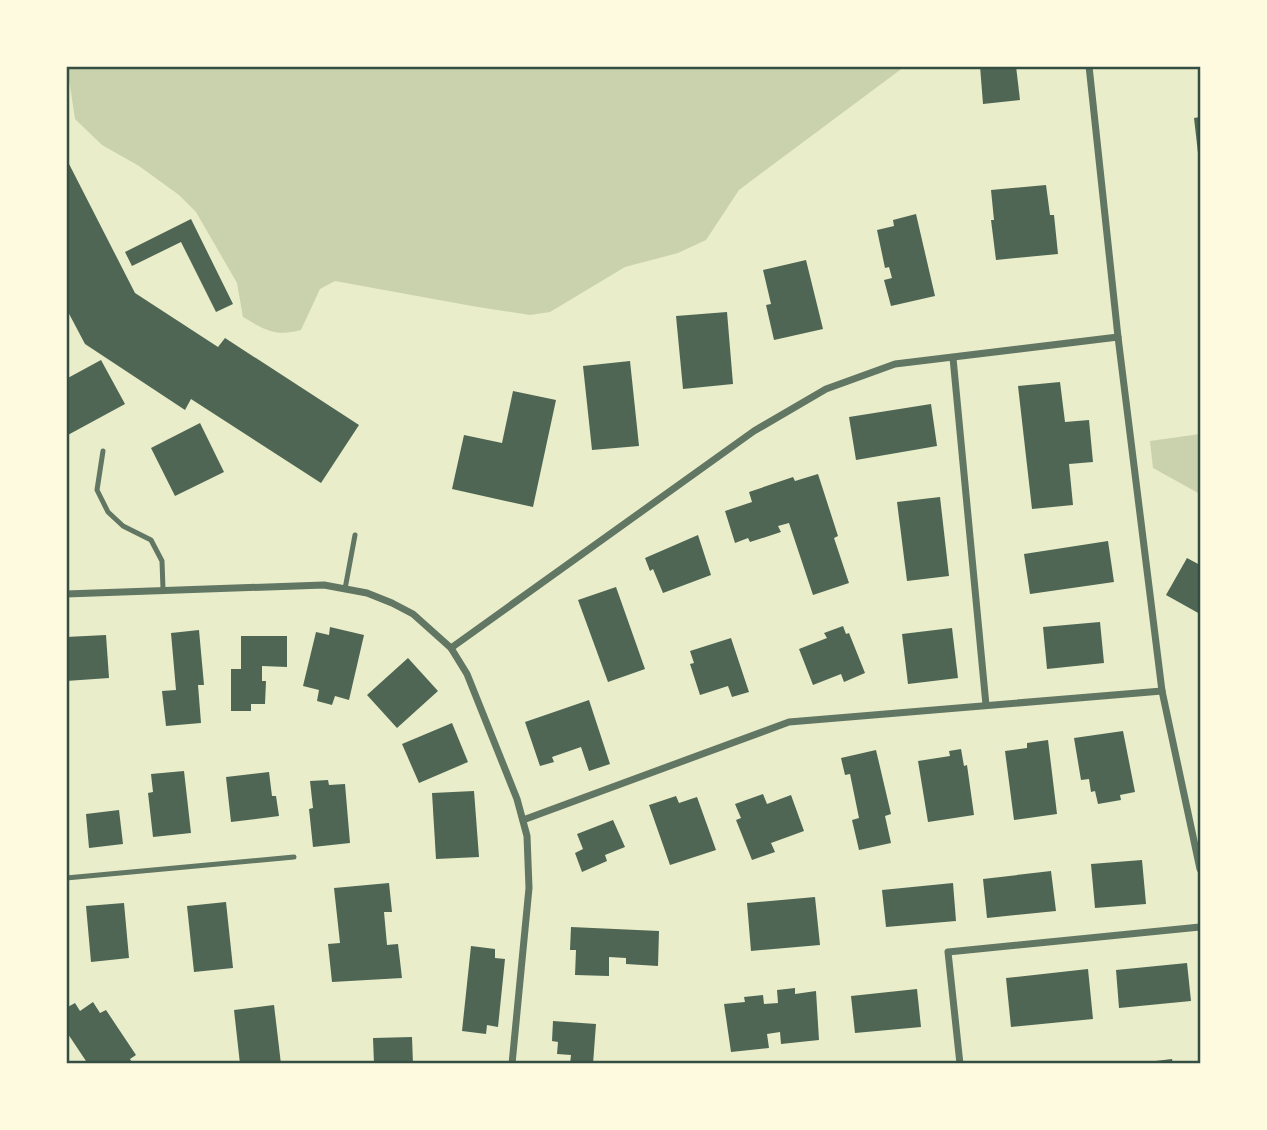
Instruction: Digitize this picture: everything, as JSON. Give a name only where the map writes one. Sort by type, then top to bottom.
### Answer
[{"type":"street","points":[[1089,66],[1118,337],[1162,691],[1200,869]]},
{"type":"street","points":[[451,648],[754,431],[826,389],[895,365],[1118,337]]},
{"type":"street","points":[[953,358],[986,705]]},
{"type":"street","points":[[66,594],[324,585],[368,593],[413,614],[451,648],[467,674],[517,799],[528,854],[529,888],[512,1063]]},
{"type":"street","points":[[523,820],[789,722],[1162,691]]},
{"type":"street","points":[[960,1063],[948,952],[1200,927]]},
{"type":"lane","points":[[103,450],[97,490],[108,512],[122,526],[151,540],[162,561],[163,589]]},
{"type":"lane","points":[[345,589],[355,535]]},
{"type":"lane","points":[[66,878],[294,857]]},
{"type":"green space","points":[[67,66],[904,67],[739,190],[706,240],[678,253],[625,267],[550,312],[530,315],[335,281],[320,289],[301,330],[284,333],[264,329],[243,317],[237,283],[196,212],[179,195],[139,166],[102,145],[75,119]]},
{"type":"green space","points":[[1200,434],[1200,494],[1153,468],[1150,441]]},
{"type":"building","points":[[980,66],[1016,66],[1020,100],[983,104]]},
{"type":"building","points":[[1200,117],[1200,162],[1199,162],[1194,118]]},
{"type":"building","points":[[66,162],[135,293],[218,347],[225,338],[359,425],[321,483],[191,399],[185,410],[85,344],[66,308]]},
{"type":"building","points":[[1046,185],[1050,215],[1054,215],[1058,254],[996,260],[991,220],[994,220],[991,190]]},
{"type":"building","points":[[916,214],[935,296],[891,306],[884,280],[892,278],[889,267],[885,268],[877,230],[894,226],[893,220]]},
{"type":"building","points":[[191,219],[233,304],[216,312],[181,242],[132,266],[125,252]]},
{"type":"building","points":[[806,260],[823,329],[774,340],[766,305],[771,304],[763,270]]},
{"type":"building","points":[[727,312],[733,384],[683,389],[676,316]]},
{"type":"building","points":[[101,360],[125,404],[66,436],[66,379]]},
{"type":"building","points":[[630,361],[639,446],[592,450],[583,366]]},
{"type":"building","points":[[1060,382],[1065,422],[1089,420],[1093,462],[1069,464],[1073,505],[1032,509],[1018,386]]},
{"type":"building","points":[[513,391],[556,400],[533,507],[452,489],[464,435],[502,443]]},
{"type":"building","points":[[931,404],[937,446],[856,460],[849,417]]},
{"type":"building","points":[[200,423],[224,472],[175,496],[151,448]]},
{"type":"building","points":[[818,474],[838,536],[834,538],[849,583],[813,595],[789,523],[778,526],[781,532],[750,542],[748,538],[735,543],[725,511],[752,502],[749,492],[793,477],[795,481]]},
{"type":"building","points":[[940,497],[949,576],[907,581],[897,502]]},
{"type":"building","points":[[698,535],[711,575],[663,593],[645,558]]},
{"type":"building","points":[[1108,541],[1114,582],[1030,594],[1024,554]]},
{"type":"building","points":[[1187,558],[1200,565],[1200,614],[1166,595]]},
{"type":"building","points":[[616,587],[645,669],[608,682],[578,600]]},
{"type":"building","points":[[1100,622],[1104,663],[1047,669],[1043,627]]},
{"type":"building","points":[[843,626],[846,634],[849,633],[865,673],[844,682],[841,674],[813,685],[799,649],[827,638],[824,633]]},
{"type":"building","points":[[330,627],[364,635],[349,700],[335,696],[332,705],[317,701],[319,690],[303,686],[316,632],[329,635]]},
{"type":"building","points":[[952,628],[958,678],[908,684],[902,634]]},
{"type":"building","points":[[199,630],[204,685],[198,685],[201,723],[166,726],[162,691],[176,690],[171,633]]},
{"type":"building","points":[[106,635],[109,678],[66,681],[66,637]]},
{"type":"building","points":[[241,636],[287,636],[287,667],[262,666],[262,681],[266,681],[265,704],[251,704],[251,711],[231,711],[231,669],[241,669]]},
{"type":"building","points":[[731,638],[749,692],[732,697],[728,686],[700,695],[690,664],[694,663],[690,651]]},
{"type":"building","points":[[408,658],[438,691],[397,728],[367,695]]},
{"type":"building","points":[[589,700],[610,764],[589,771],[581,747],[552,757],[554,762],[540,766],[525,722]]},
{"type":"building","points":[[452,723],[468,762],[419,783],[402,744]]},
{"type":"building","points":[[1123,731],[1135,792],[1120,795],[1121,800],[1098,804],[1095,791],[1091,792],[1089,779],[1081,780],[1074,738]]},
{"type":"building","points":[[1048,740],[1057,814],[1014,820],[1005,751],[1027,748],[1027,743]]},
{"type":"building","points":[[961,749],[964,766],[967,765],[974,815],[928,822],[918,761],[950,756],[949,751]]},
{"type":"building","points":[[876,750],[891,814],[885,816],[891,843],[859,850],[852,820],[859,818],[850,774],[845,775],[841,758]]},
{"type":"building","points":[[184,771],[191,833],[153,837],[148,793],[153,792],[151,774]]},
{"type":"building","points":[[269,772],[272,796],[276,796],[279,816],[231,822],[226,777]]},
{"type":"building","points":[[328,780],[329,785],[345,784],[350,843],[313,847],[309,809],[313,808],[310,781]]},
{"type":"building","points":[[474,791],[479,857],[436,859],[432,793]]},
{"type":"building","points":[[763,794],[767,804],[791,795],[804,831],[771,843],[775,852],[752,860],[736,820],[741,818],[735,804]]},
{"type":"building","points":[[676,796],[679,803],[697,797],[716,850],[670,865],[649,805]]},
{"type":"building","points":[[119,810],[123,844],[89,848],[86,814]]},
{"type":"building","points":[[613,820],[625,847],[605,855],[607,861],[582,872],[575,853],[583,849],[577,834]]},
{"type":"building","points":[[1142,860],[1146,904],[1095,908],[1091,864]]},
{"type":"building","points":[[1051,871],[1056,911],[987,918],[983,879]]},
{"type":"building","points":[[389,883],[392,912],[384,912],[387,945],[398,944],[402,978],[332,982],[328,944],[340,943],[334,888]]},
{"type":"building","points":[[953,883],[956,921],[886,927],[882,890]]},
{"type":"building","points":[[815,897],[820,945],[751,951],[747,903]]},
{"type":"building","points":[[226,902],[233,968],[194,972],[187,906]]},
{"type":"building","points":[[124,903],[129,958],[91,962],[86,906]]},
{"type":"building","points":[[571,927],[659,931],[658,966],[626,964],[626,958],[609,957],[609,976],[575,975],[576,950],[570,950]]},
{"type":"building","points":[[471,946],[495,949],[495,958],[505,959],[498,1027],[487,1025],[486,1034],[462,1031]]},
{"type":"building","points":[[1187,963],[1191,1001],[1119,1008],[1116,970]]},
{"type":"building","points":[[1088,969],[1093,1019],[1011,1027],[1006,978]]},
{"type":"building","points":[[795,988],[795,994],[816,991],[819,1040],[781,1044],[780,1032],[767,1034],[769,1048],[731,1052],[724,1004],[745,1002],[744,997],[763,995],[764,1004],[778,1003],[777,990]]},
{"type":"building","points":[[917,989],[921,1027],[855,1033],[851,996]]},
{"type":"building","points":[[93,1002],[100,1013],[106,1010],[136,1055],[130,1059],[133,1064],[88,1064],[66,1031],[66,1008],[75,1003],[80,1011]]},
{"type":"building","points":[[274,1005],[281,1064],[240,1064],[234,1010]]},
{"type":"building","points":[[553,1021],[596,1024],[593,1064],[570,1064],[571,1055],[557,1054],[558,1042],[552,1041]]},
{"type":"building","points":[[412,1037],[413,1064],[374,1064],[373,1038]]},
{"type":"building","points":[[1172,1059],[1173,1064],[1147,1064],[1147,1062]]}]
